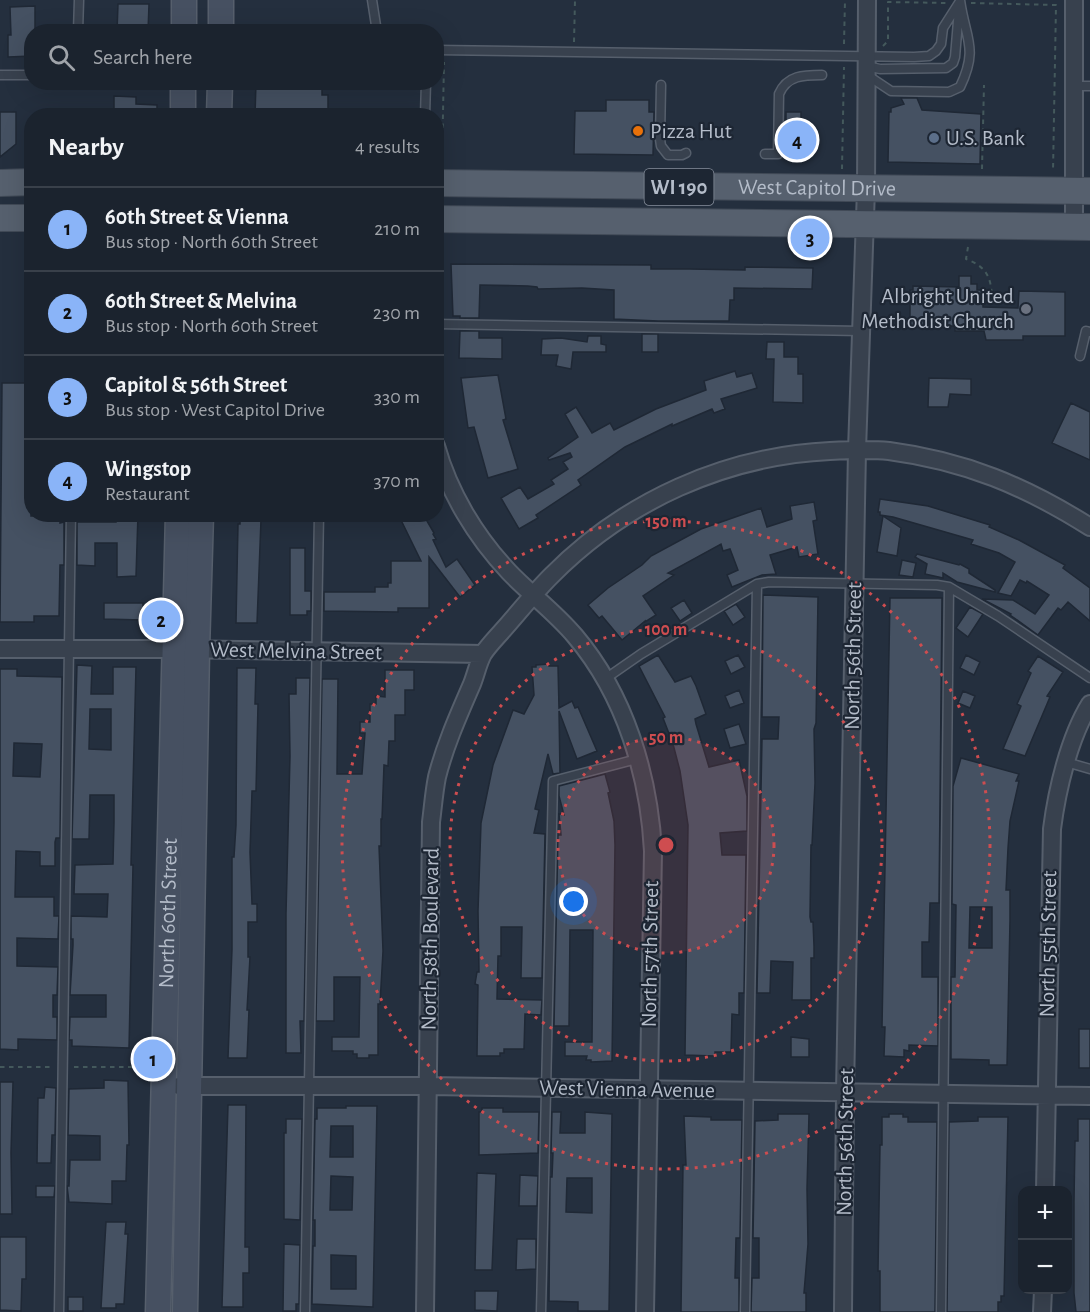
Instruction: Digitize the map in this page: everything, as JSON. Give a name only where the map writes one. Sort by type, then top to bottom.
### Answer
[{"type":"main road","points":[[184,0],[184,24]]},
{"type":"main road","points":[[221,24],[222,0]]},
{"type":"main road","points":[[183,90],[183,108]]},
{"type":"main road","name":"West Capitol Drive","points":[[444,174],[644,186],[1082,191]]},
{"type":"main road","points":[[0,183],[24,182]]},
{"type":"main road","points":[[643,222],[644,186]]},
{"type":"main road","points":[[0,218],[24,218]]},
{"type":"main road","name":"West Capitol Drive","points":[[444,219],[1082,227]]},
{"type":"main road","name":"North 60th Street","points":[[178,522],[186,649],[188,1086],[184,1312]]},
{"type":"main road","name":"North 60th Street","points":[[158,1312],[164,1086],[186,649],[200,522]]},
{"type":"street","name":"North 56th Street","points":[[843,1312],[857,450],[866,189],[867,0]]},
{"type":"street","points":[[1074,0],[1082,86],[1082,227]]},
{"type":"street","points":[[534,594],[571,556],[622,517],[682,486],[711,474],[796,454],[857,450],[886,451],[923,457],[995,477],[1035,494],[1090,527]]},
{"type":"street","name":"North 57th Street","points":[[444,467],[476,530],[510,574],[534,594],[574,635],[605,679],[620,709],[637,759],[651,821],[653,851],[645,1312]]},
{"type":"street","name":"North 58th Boulevard","points":[[425,1312],[431,822],[437,778],[450,733],[483,654],[534,594]]},
{"type":"street","name":"West Melvina Street","points":[[0,649],[186,649],[483,654]]},
{"type":"street","name":"North 55th Street","points":[[1044,1186],[1049,863],[1055,803],[1066,762],[1090,704]]},
{"type":"street","name":"West Vienna Avenue","points":[[164,1086],[428,1086],[1090,1096]]},
{"type":"street","points":[[1042,1312],[1043,1294]]},
{"type":"lane","points":[[78,24],[79,0]]},
{"type":"lane","points":[[372,0],[376,24]]},
{"type":"lane","points":[[444,50],[844,57],[880,69],[946,68],[953,63],[955,57],[960,1]]},
{"type":"lane","points":[[866,66],[929,56],[941,44],[943,28],[960,1]]},
{"type":"lane","points":[[866,66],[891,91],[949,92],[960,87],[968,71],[969,38],[960,1]]},
{"type":"lane","points":[[0,75],[24,75]]},
{"type":"lane","points":[[765,154],[778,154],[779,94],[782,87],[795,77],[822,75]]},
{"type":"lane","points":[[661,85],[661,146],[668,155],[686,153]]},
{"type":"lane","points":[[425,108],[426,90]]},
{"type":"lane","points":[[444,324],[861,332]]},
{"type":"lane","points":[[1080,356],[1086,332],[1090,332]]},
{"type":"lane","points":[[59,1312],[71,522]]},
{"type":"lane","points":[[305,1312],[319,522]]},
{"type":"lane","points":[[605,679],[641,654],[757,584],[769,582],[855,582],[949,587],[998,616],[1090,678]]},
{"type":"lane","points":[[745,1312],[757,584]]},
{"type":"lane","points":[[941,1312],[949,587]]},
{"type":"lane","points":[[541,1312],[553,781],[637,759]]},
{"type":"lane","points":[[1066,762],[1090,769]]},
{"type":"path","points":[[574,52],[575,0]]},
{"type":"path","points":[[842,170],[845,0]]},
{"type":"path","points":[[884,43],[888,41],[888,2],[960,1],[1056,4],[1053,172]]},
{"type":"path","points":[[982,172],[984,85]]},
{"type":"path","points":[[440,90],[440,108]]},
{"type":"path","points":[[969,244],[966,259],[984,269],[990,279],[992,307]]},
{"type":"building","points":[[118,4],[149,4],[148,24],[117,24]]},
{"type":"building","points":[[35,6],[35,24],[24,24],[24,56],[8,57],[8,35],[11,35],[10,7]]},
{"type":"building","points":[[256,90],[322,90],[322,95],[328,95],[328,108],[255,108]]},
{"type":"building","points":[[114,96],[136,97],[136,104],[157,105],[157,108],[114,108]]},
{"type":"building","name":"U.S. Bank","points":[[901,98],[917,98],[922,110],[981,114],[980,164],[888,162],[889,112],[891,108],[904,104]]},
{"type":"building","points":[[606,100],[649,100],[649,112],[654,112],[653,155],[574,154],[575,111],[606,111]]},
{"type":"building","points":[[0,112],[16,112],[16,144],[0,157]]},
{"type":"building","points":[[786,112],[801,112],[801,125],[804,126],[804,154],[789,154],[789,146],[786,146]]},
{"type":"building","points":[[451,264],[651,265],[651,269],[813,268],[812,289],[734,288],[734,300],[730,300],[729,321],[658,321],[614,319],[614,290],[538,289],[528,286],[480,285],[479,318],[460,318],[460,316],[453,316]]},
{"type":"building","name":"Albright United Methodist Church","points":[[959,276],[971,276],[971,284],[977,284],[977,290],[983,290],[983,307],[1018,308],[1019,291],[1065,292],[1065,336],[1023,336],[1023,340],[986,340],[984,331],[955,331],[955,326],[910,326],[910,290],[913,290],[913,286],[959,287]]},
{"type":"building","points":[[460,331],[479,331],[479,338],[502,338],[502,359],[459,358]]},
{"type":"building","points":[[642,334],[658,334],[658,352],[642,352]]},
{"type":"building","points":[[588,336],[601,336],[601,344],[606,345],[606,352],[573,352],[571,369],[556,366],[558,355],[541,355],[542,339],[561,338],[587,342]]},
{"type":"building","points":[[767,342],[784,342],[784,357],[798,357],[798,374],[803,374],[803,403],[773,402],[774,359],[766,359]]},
{"type":"building","points":[[735,371],[737,377],[752,373],[757,388],[721,399],[725,409],[714,413],[712,409],[672,426],[672,424],[625,447],[578,480],[581,485],[536,515],[538,518],[519,529],[501,498],[520,487],[528,499],[554,484],[551,480],[568,469],[563,462],[572,457],[570,453],[549,460],[548,458],[578,437],[565,414],[576,407],[592,433],[610,423],[614,430],[656,409],[706,390],[704,381]]},
{"type":"building","points":[[498,375],[506,419],[503,420],[518,469],[488,478],[474,427],[468,428],[461,378]]},
{"type":"building","points":[[929,378],[971,379],[971,395],[950,394],[948,407],[928,407]]},
{"type":"building","points":[[2,383],[24,383],[24,522],[64,522],[64,565],[60,565],[59,616],[34,616],[34,622],[0,622]]},
{"type":"building","points":[[1071,403],[1090,412],[1090,460],[1052,443]]},
{"type":"building","points":[[880,499],[928,506],[990,525],[989,527],[1065,565],[1063,568],[1090,588],[1090,621],[1068,602],[1061,610],[1058,608],[1038,635],[1011,614],[982,599],[1013,600],[1035,614],[1049,595],[1027,581],[1026,583],[1020,580],[1011,596],[998,593],[1015,562],[999,553],[971,544],[973,540],[880,515],[878,512]]},
{"type":"building","points":[[814,502],[817,520],[813,521],[818,554],[799,557],[797,547],[770,555],[776,574],[762,575],[732,587],[727,575],[738,570],[730,549],[723,551],[721,544],[668,573],[674,575],[643,596],[656,615],[622,640],[602,616],[599,618],[588,605],[651,556],[701,529],[761,508],[767,527],[792,519],[790,506]]},
{"type":"building","points":[[883,516],[901,528],[897,556],[877,552]]},
{"type":"building","points":[[77,522],[138,522],[136,576],[117,577],[117,543],[95,543],[95,566],[77,565]]},
{"type":"building","points":[[240,522],[261,522],[257,623],[236,623],[238,524]]},
{"type":"building","points":[[402,522],[428,522],[436,539],[433,540],[446,567],[457,559],[475,585],[460,597],[429,557],[429,608],[398,608],[398,612],[324,611],[324,592],[375,592],[375,587],[388,587],[388,583],[391,583],[391,561],[421,561]]},
{"type":"building","points":[[290,548],[305,548],[305,591],[311,591],[311,611],[307,611],[307,615],[290,615]]},
{"type":"building","points":[[917,554],[960,564],[995,592],[957,582],[943,573],[943,578],[925,574],[927,564],[915,557]]},
{"type":"building","points":[[902,560],[916,563],[913,577],[899,575]]},
{"type":"building","points":[[763,595],[818,597],[816,723],[814,729],[815,783],[811,845],[810,917],[813,922],[814,958],[811,958],[811,1000],[792,1000],[793,962],[771,961],[770,993],[757,993],[762,739],[778,739],[779,717],[762,717]]},
{"type":"building","points":[[890,598],[942,598],[939,903],[930,903],[929,942],[922,942],[922,977],[938,977],[938,1046],[909,1045],[909,1051],[904,1050],[904,1057],[884,1056],[885,1027],[882,1027]]},
{"type":"building","points":[[684,600],[692,613],[680,621],[671,608]]},
{"type":"building","points":[[104,603],[143,603],[143,620],[104,619]]},
{"type":"building","points":[[736,604],[745,617],[733,625],[724,611]]},
{"type":"building","points":[[970,607],[983,614],[968,637],[956,628]]},
{"type":"building","points":[[658,655],[675,682],[691,676],[706,714],[695,719],[709,767],[739,760],[747,796],[747,831],[720,833],[722,855],[746,855],[744,993],[739,993],[739,1015],[732,1014],[731,1052],[715,1052],[715,1056],[685,1055],[688,825],[680,771],[663,718],[665,717],[639,666]]},
{"type":"building","points":[[738,655],[745,667],[731,674],[725,661]]},
{"type":"building","points":[[966,655],[980,662],[974,675],[960,668]]},
{"type":"building","points":[[1038,656],[1063,672],[1047,696],[1050,697],[1025,756],[1003,749],[1021,706],[1017,704],[1031,673],[1028,671]]},
{"type":"building","points":[[549,664],[549,666],[558,666],[559,708],[572,701],[575,708],[578,707],[597,751],[577,759],[559,711],[560,773],[553,774],[548,754],[535,809],[539,810],[534,833],[545,834],[542,978],[521,978],[522,927],[501,927],[501,956],[498,956],[497,999],[542,1000],[541,1015],[525,1014],[524,1049],[504,1049],[504,1053],[500,1053],[500,1056],[477,1056],[478,985],[475,984],[477,972],[479,972],[478,911],[481,823],[493,765],[513,710],[524,714],[534,695],[532,667]]},
{"type":"building","points":[[77,665],[92,666],[91,694],[113,694],[113,667],[136,667],[129,1048],[72,1046],[72,1040],[69,1040],[70,1017],[106,1017],[106,995],[70,995],[73,945],[71,916],[107,917],[108,894],[74,894],[75,865],[113,864],[114,795],[90,795],[89,839],[72,839]],"holes":[[[90,709],[111,709],[111,750],[89,749]]]},
{"type":"building","points":[[237,668],[256,668],[255,704],[258,704],[256,791],[252,791],[250,852],[252,904],[257,904],[257,922],[248,922],[248,957],[250,957],[247,1058],[228,1058],[232,949],[232,857],[234,857],[236,825]]},
{"type":"building","points":[[0,669],[17,669],[17,676],[62,677],[60,838],[56,838],[55,842],[55,866],[40,866],[40,852],[16,851],[15,897],[54,897],[54,916],[59,916],[58,939],[17,938],[17,966],[58,967],[57,995],[53,995],[53,1017],[57,1017],[57,1040],[18,1039],[18,1050],[0,1049]],"holes":[[[14,743],[42,744],[40,777],[13,776]]]},
{"type":"building","points":[[385,670],[414,670],[414,690],[405,690],[405,715],[395,715],[395,741],[389,741],[388,766],[384,765],[381,846],[379,846],[383,951],[380,1004],[378,1004],[378,1055],[357,1058],[357,1054],[353,1054],[353,1051],[332,1051],[332,1037],[359,1037],[360,977],[334,977],[334,1021],[316,1021],[322,679],[338,679],[337,774],[362,774],[365,733],[360,733],[360,722],[370,722],[370,704],[376,704],[376,696],[385,697]]},
{"type":"building","points":[[296,678],[310,678],[304,1021],[300,1021],[301,1053],[286,1053],[289,694],[296,694]]},
{"type":"building","points":[[739,690],[744,703],[730,708],[725,696]]},
{"type":"building","points":[[963,691],[975,696],[970,708],[958,703]]},
{"type":"building","points":[[739,724],[746,744],[730,748],[724,729]]},
{"type":"building","points":[[961,758],[1019,774],[1010,821],[1006,890],[1010,890],[1007,1065],[989,1065],[989,1060],[951,1059],[951,977],[955,977],[956,905],[952,904],[953,786]],"holes":[[[970,907],[992,907],[992,948],[969,948]]]},
{"type":"building","points":[[605,774],[610,792],[608,793],[614,821],[615,845],[612,1061],[591,1062],[591,1060],[586,1060],[587,1056],[565,1056],[565,1042],[592,1042],[593,930],[570,930],[569,1026],[554,1026],[558,835],[561,835],[559,814],[564,815],[559,786]]},
{"type":"building","points":[[1079,1029],[1090,1029],[1090,1068],[1079,1068]]},
{"type":"building","points":[[791,1037],[809,1039],[809,1057],[791,1057]]},
{"type":"building","points":[[104,1080],[128,1081],[129,1145],[127,1145],[126,1181],[112,1181],[112,1204],[69,1202],[67,1186],[69,1186],[70,1160],[100,1160],[100,1136],[68,1135],[69,1089],[104,1088]]},
{"type":"building","points":[[0,1082],[13,1082],[12,1214],[0,1214]]},
{"type":"building","points":[[45,1087],[56,1088],[55,1135],[52,1135],[51,1163],[37,1163],[38,1098],[44,1098]]},
{"type":"building","points":[[228,1105],[246,1105],[245,1247],[249,1247],[249,1273],[243,1273],[243,1307],[222,1307]]},
{"type":"building","points":[[346,1106],[377,1106],[373,1307],[312,1304],[313,1246],[315,1246],[315,1220],[313,1220],[315,1119],[317,1119],[317,1108],[346,1108]],"holes":[[[331,1126],[353,1126],[353,1157],[330,1157]],[[331,1176],[353,1177],[352,1210],[330,1210]],[[331,1255],[356,1256],[356,1289],[331,1289]]]},
{"type":"building","points":[[482,1108],[503,1108],[503,1112],[539,1112],[538,1153],[479,1155],[479,1112],[482,1112]]},
{"type":"building","points":[[552,1112],[561,1112],[560,1133],[585,1133],[585,1112],[612,1114],[609,1311],[578,1311],[578,1302],[549,1301],[550,1177],[552,1177],[553,1153],[551,1153]],"holes":[[[567,1178],[592,1178],[592,1213],[566,1212]]]},
{"type":"building","points":[[778,1114],[809,1114],[808,1244],[804,1293],[806,1293],[806,1312],[751,1312],[752,1278],[759,1278],[759,1238],[753,1238],[755,1121],[778,1120]]},
{"type":"building","points":[[889,1114],[903,1114],[903,1117],[908,1117],[908,1122],[937,1122],[935,1312],[880,1312],[880,1271],[878,1271],[880,1145],[882,1145],[882,1117],[889,1117]]},
{"type":"building","points":[[684,1116],[711,1117],[711,1120],[742,1120],[740,1238],[736,1238],[735,1278],[739,1278],[739,1312],[681,1312],[683,1165],[686,1165]]},
{"type":"building","points":[[978,1117],[1008,1117],[1004,1296],[1001,1296],[1001,1302],[998,1302],[998,1312],[947,1312],[949,1122],[978,1121]]},
{"type":"building","points":[[286,1119],[302,1119],[300,1220],[284,1219]]},
{"type":"building","points":[[1078,1119],[1090,1119],[1090,1312],[1076,1312],[1074,1293],[1075,1141],[1078,1141]]},
{"type":"building","points":[[477,1173],[496,1174],[492,1270],[475,1270]]},
{"type":"building","points":[[520,1175],[538,1176],[537,1206],[519,1206]]},
{"type":"building","points":[[36,1186],[55,1186],[54,1197],[36,1197]]},
{"type":"building","points":[[106,1222],[126,1222],[125,1234],[128,1234],[124,1304],[116,1304],[116,1308],[101,1308]]},
{"type":"building","points":[[0,1237],[26,1237],[26,1279],[22,1279],[21,1311],[0,1310]]},
{"type":"building","points":[[517,1239],[536,1239],[536,1269],[516,1270]]},
{"type":"building","points":[[284,1244],[300,1245],[299,1304],[296,1304],[296,1311],[283,1311]]},
{"type":"building","points":[[475,1291],[498,1291],[497,1311],[475,1310]]},
{"type":"building","points":[[68,1297],[83,1297],[83,1311],[68,1311]]},
{"type":"place","name":"Pizza Hut","points":[[638,131]]},
{"type":"place","name":"U.S. Bank","points":[[934,138]]},
{"type":"place","name":"Wingstop","points":[[797,140]]},
{"type":"place","name":"Capitol & 56th Street","points":[[810,238]]},
{"type":"place","name":"Albright United Methodist Church","points":[[1026,309]]},
{"type":"place","name":"60th Street & Melvina","points":[[161,620]]},
{"type":"place","name":"60th Street & Vienna","points":[[153,1059]]}]
